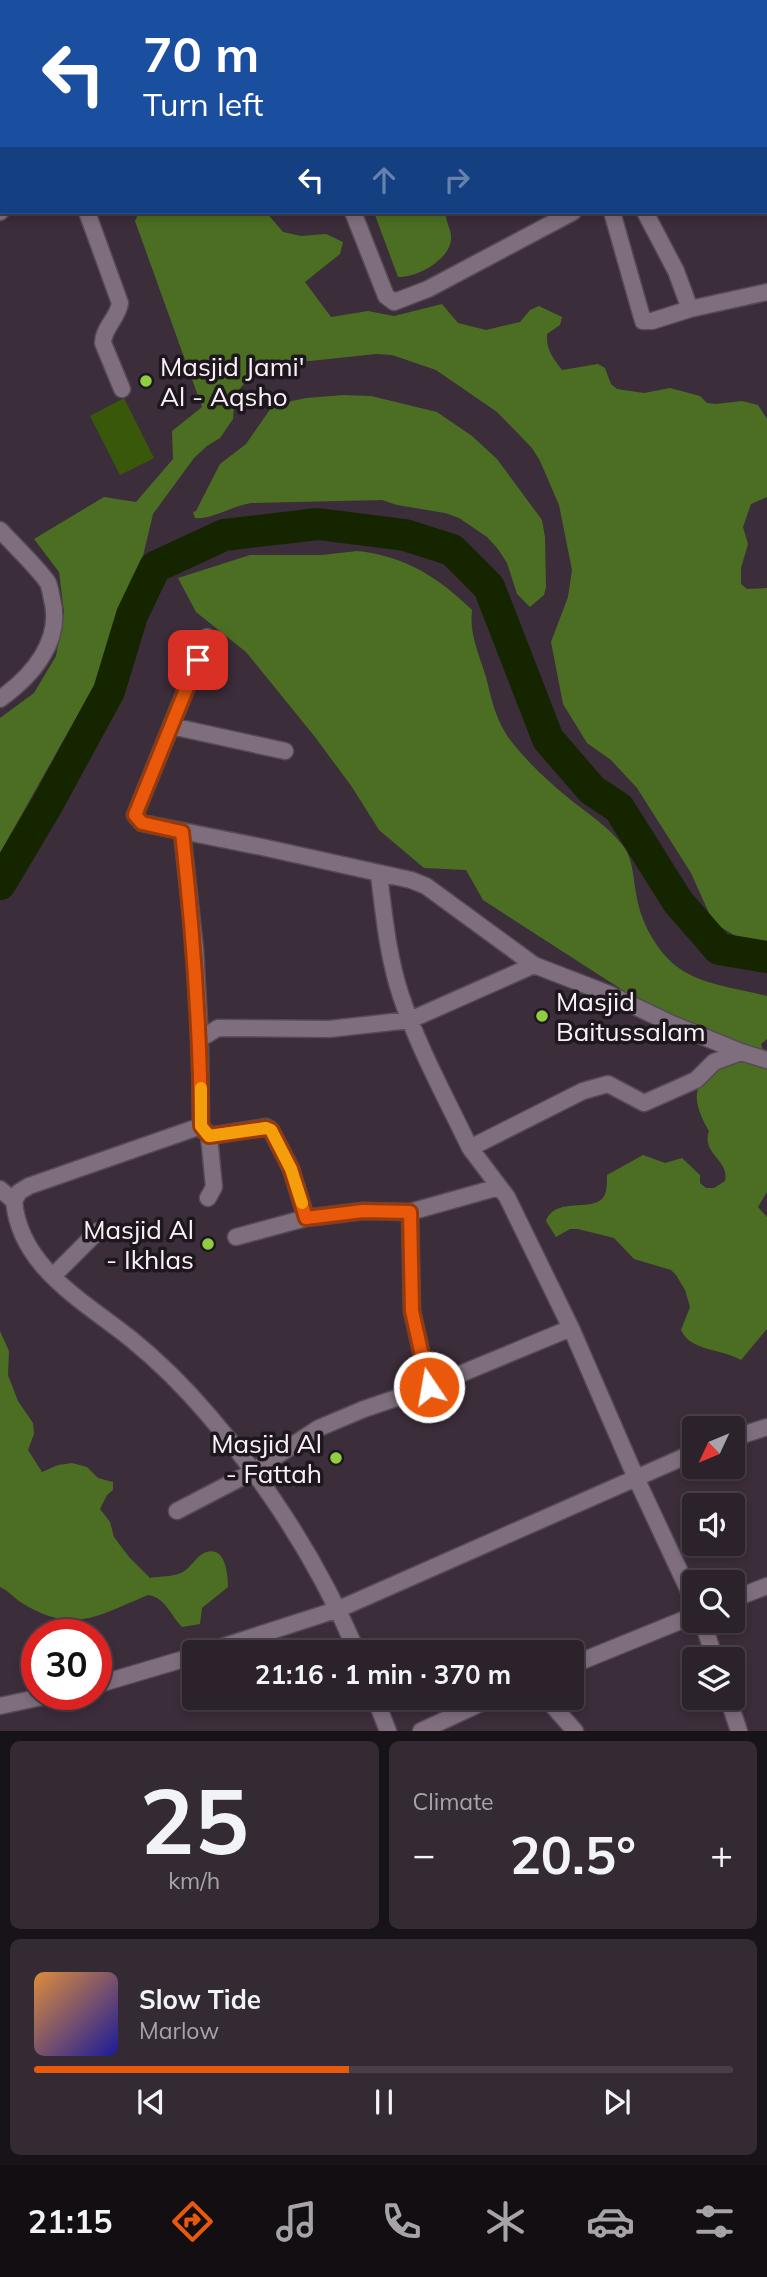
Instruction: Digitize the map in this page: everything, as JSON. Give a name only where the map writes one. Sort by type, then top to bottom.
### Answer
[{"type":"street","points":[[88,214],[120,303],[119,310],[103,336],[103,343],[122,389]]},
{"type":"street","points":[[355,214],[386,296],[394,302],[428,289],[569,214]]},
{"type":"street","points":[[613,214],[642,319],[652,321],[690,309],[767,292]]},
{"type":"street","points":[[646,214],[676,271],[690,309]]},
{"type":"street","points":[[0,530],[48,583],[55,610],[51,636],[42,659],[31,673],[2,698]]},
{"type":"street","points":[[207,637],[135,815],[142,823],[411,880],[426,886],[534,965],[609,994],[672,1024],[767,1060]]},
{"type":"street","points":[[171,726],[285,751]]},
{"type":"street","points":[[182,832],[195,949],[205,1131],[214,1186],[208,1198]]},
{"type":"street","points":[[379,875],[386,935],[410,1020],[470,1148],[499,1187],[523,1228],[572,1328],[636,1478],[682,1576]]},
{"type":"street","points":[[200,1039],[218,1028],[329,1030],[410,1020],[534,965]]},
{"type":"street","points":[[470,1148],[583,1091],[608,1084],[644,1102],[696,1080],[714,1062],[741,1052]]},
{"type":"street","points":[[14,1201],[19,1192],[29,1186],[205,1131],[266,1128],[271,1130],[291,1169],[306,1218]]},
{"type":"street","points":[[236,1237],[306,1218],[363,1211],[410,1212],[499,1187]]},
{"type":"street","points":[[0,1189],[14,1201],[26,1244],[36,1259],[146,1352],[212,1420],[298,1536],[339,1609],[351,1640]]},
{"type":"street","points":[[410,1212],[412,1311],[429,1387]]},
{"type":"street","points":[[53,1276],[98,1231]]},
{"type":"street","points":[[177,1511],[252,1472],[319,1428],[429,1387],[572,1328]]},
{"type":"street","points":[[746,1433],[767,1427]]},
{"type":"street","points":[[243,1640],[339,1609],[682,1458]]},
{"type":"street","points":[[745,1594],[767,1586]]},
{"type":"street","points":[[584,1660],[682,1620]]},
{"type":"street","points":[[112,1680],[182,1660]]},
{"type":"street","points":[[0,1706],[21,1702]]},
{"type":"street","points":[[380,1710],[388,1731]]},
{"type":"street","points":[[421,1731],[466,1710]]},
{"type":"street","points":[[557,1710],[575,1731]]},
{"type":"street","points":[[732,1710],[739,1731]]},
{"type":"green space","points":[[138,214],[268,214],[283,232],[301,236],[326,234],[343,242],[340,254],[305,282],[331,317],[368,311],[394,316],[442,304],[458,323],[486,330],[520,322],[530,310],[539,306],[562,317],[560,325],[547,334],[547,340],[551,354],[562,370],[598,364],[605,368],[611,384],[617,389],[644,393],[670,388],[700,396],[707,403],[742,401],[758,405],[767,419],[767,497],[751,504],[743,527],[748,544],[741,568],[741,584],[747,589],[767,588],[767,944],[747,943],[719,926],[709,913],[691,873],[637,788],[611,760],[587,743],[563,704],[551,642],[568,597],[572,570],[559,505],[532,448],[497,412],[436,370],[392,355],[376,354],[310,361],[276,360],[261,365],[235,394],[233,419],[220,438],[194,458],[153,514],[143,556],[118,609],[95,684],[0,853],[0,718],[34,693],[56,656],[64,612],[59,572],[34,539],[104,497],[136,502],[173,459],[172,431],[202,407],[135,221]]},
{"type":"green space","points":[[446,214],[451,236],[449,247],[439,261],[431,266],[405,277],[398,277],[375,215]]},
{"type":"green space","points":[[371,396],[437,412],[472,436],[497,459],[542,520],[545,537],[544,595],[530,607],[517,594],[507,563],[498,549],[487,537],[459,518],[445,513],[382,500],[251,503],[208,517],[195,518],[193,512],[196,511],[220,464],[246,444],[273,405],[306,398]]},
{"type":"green space","points":[[124,398],[154,458],[120,475],[90,416]]},
{"type":"green space","points":[[357,551],[390,558],[420,570],[472,610],[475,644],[502,727],[515,747],[534,767],[606,828],[624,847],[631,863],[638,903],[645,923],[655,943],[668,959],[696,977],[767,996],[767,1039],[761,1044],[767,1062],[767,1192],[758,1207],[767,1217],[767,1329],[741,1360],[699,1346],[686,1337],[681,1330],[690,1307],[685,1290],[671,1270],[634,1259],[614,1238],[578,1229],[570,1229],[556,1237],[546,1221],[551,1213],[559,1208],[587,1205],[602,1199],[606,1191],[607,1175],[643,1155],[665,1163],[682,1158],[700,1175],[700,1183],[706,1188],[714,1188],[725,1181],[723,1168],[709,1146],[709,1131],[699,1110],[697,1098],[701,1084],[721,1068],[708,1028],[655,1011],[483,900],[466,870],[424,868],[379,830],[352,787],[315,737],[246,652],[196,612],[178,578],[250,555],[322,555]]},
{"type":"green space","points":[[0,1331],[9,1351],[8,1375],[18,1401],[33,1423],[34,1434],[28,1450],[42,1472],[58,1465],[72,1463],[87,1467],[98,1478],[113,1482],[113,1490],[107,1495],[100,1509],[110,1522],[114,1537],[150,1578],[180,1574],[198,1557],[211,1551],[221,1556],[224,1561],[228,1587],[202,1608],[200,1624],[182,1627],[154,1596],[148,1595],[100,1615],[64,1619],[40,1613],[0,1587]]},
{"type":"waterway","points":[[0,884],[109,691],[132,615],[155,567],[224,535],[318,524],[405,535],[452,550],[489,587],[548,739],[592,790],[619,808],[678,902],[719,949],[767,957]]},
{"type":"slow traffic","points":[[201,1088],[201,1126],[209,1136],[266,1128],[271,1130],[291,1169],[302,1203]]},
{"type":"place","name":"Masjid Jami' Al - Aqsho","points":[[146,381]]},
{"type":"place","name":"Masjid Baitussalam","points":[[542,1016]]},
{"type":"place","name":"Masjid Al - Ikhlas","points":[[208,1244]]},
{"type":"place","name":"Masjid Al - Fattah","points":[[336,1458]]},
{"type":"route","points":[[198,660],[135,815],[142,823],[182,832],[195,949],[201,1126],[209,1136],[266,1128],[271,1130],[291,1169],[306,1218],[363,1211],[410,1212],[412,1311],[429,1387]]}]
